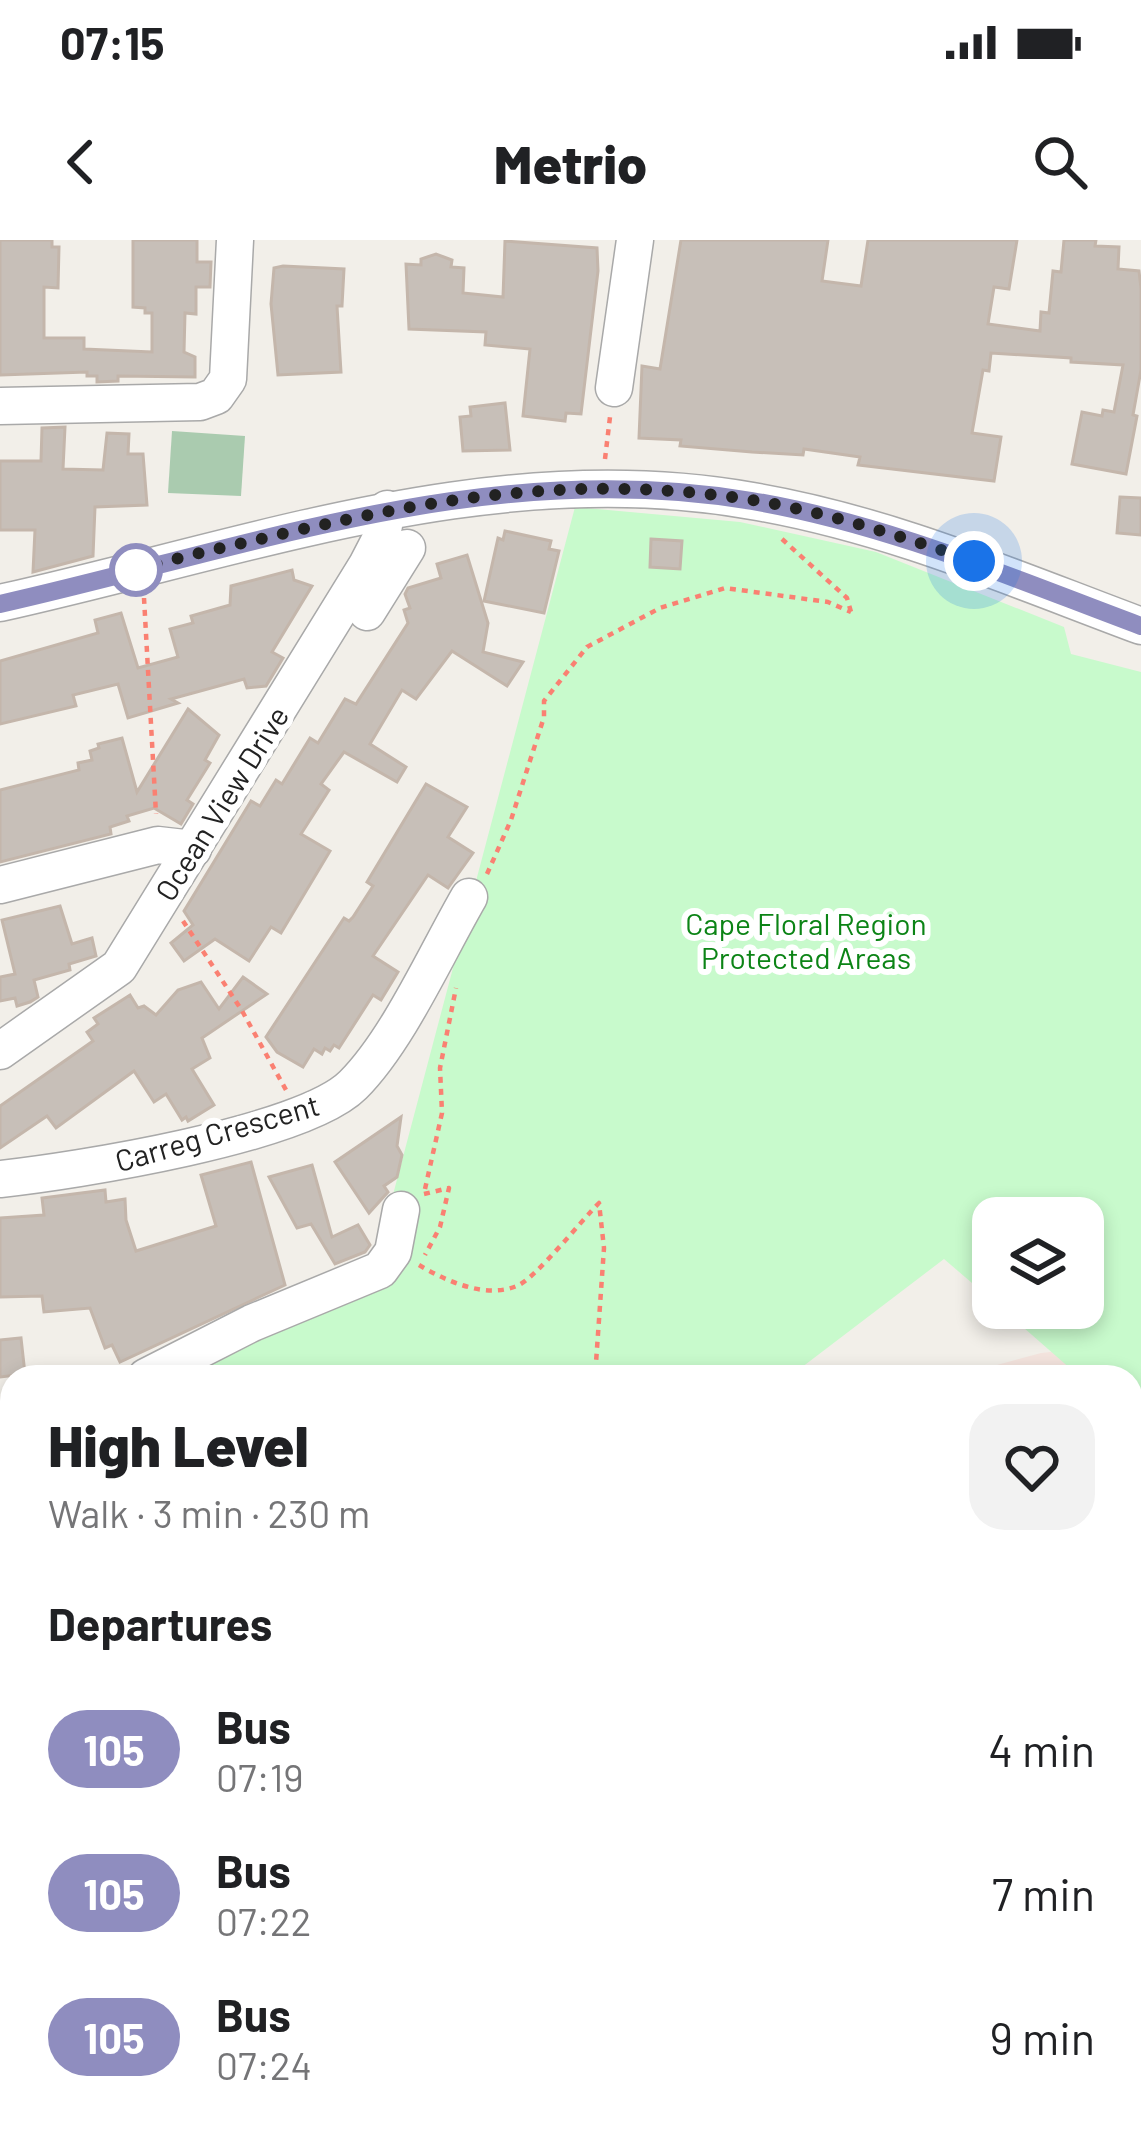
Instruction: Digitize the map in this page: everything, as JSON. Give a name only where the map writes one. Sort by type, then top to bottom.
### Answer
[{"type":"street","points":[[0,406],[200,402],[216,396],[228,379],[235,240]]},
{"type":"street","points":[[614,388],[635,240]]},
{"type":"street","points":[[0,604],[387,508],[464,497],[601,489],[775,505],[935,548],[1141,626]]},
{"type":"street","name":"Ocean View Drive","points":[[0,1052],[119,967],[165,894],[185,842],[367,565],[382,536],[387,508]]},
{"type":"street","points":[[0,885],[185,842],[226,839],[406,548]]},
{"type":"street","name":"Carreg Crescent","points":[[0,1179],[139,1159],[281,1120],[343,1094],[369,1067],[483,890]]},
{"type":"street","points":[[170,1365],[252,1323],[380,1270],[393,1252],[412,1202]]},
{"type":"path","points":[[601,489],[610,417],[601,417],[602,409],[616,409],[614,388]]},
{"type":"path","points":[[483,890],[512,820],[544,717],[544,701],[587,646],[660,608],[725,588],[806,598],[851,612],[847,598],[771,528],[775,505]]},
{"type":"path","points":[[142,568],[185,842]]},
{"type":"path","points":[[165,894],[241,1009],[287,1092],[274,1095],[281,1120]]},
{"type":"path","points":[[412,1202],[442,1112],[440,1067],[456,1001],[457,976]]},
{"type":"path","points":[[412,1202],[448,1188],[440,1227],[419,1265],[464,1286],[491,1290],[520,1285],[599,1203],[604,1248],[596,1365]]},
{"type":"shaded area","points":[[1059,1351],[1075,1365],[997,1365]]},
{"type":"green space","points":[[172,431],[245,436],[241,496],[168,493]]},
{"type":"green space","name":"Cape Floral Region Protected Areas","points":[[575,507],[740,522],[876,552],[1064,627],[1071,654],[1141,672],[1141,1365],[1066,1365],[1025,1329],[1104,1329],[1104,1197],[972,1197],[972,1283],[944,1259],[805,1365],[199,1365],[384,1281],[381,1240]]},
{"type":"building","points":[[0,240],[52,240],[52,247],[59,247],[58,288],[44,287],[44,338],[84,338],[84,349],[152,352],[152,313],[133,307],[133,240],[197,240],[197,262],[211,262],[210,287],[196,287],[196,314],[185,313],[184,352],[195,357],[195,377],[118,376],[118,381],[97,382],[97,376],[87,376],[87,372],[0,375]]},
{"type":"building","points":[[681,240],[828,240],[822,281],[861,286],[868,240],[1017,240],[1009,289],[994,287],[988,324],[1040,331],[1041,312],[1049,313],[1053,271],[1061,272],[1064,240],[1096,240],[1095,246],[1119,247],[1118,269],[1139,271],[1141,288],[1141,370],[1126,474],[1072,464],[1082,412],[1102,416],[1103,410],[1114,412],[1123,365],[1071,362],[1071,358],[991,353],[989,371],[983,370],[972,433],[1001,437],[994,481],[858,465],[860,457],[804,449],[803,455],[752,452],[639,438],[642,366],[660,369]]},
{"type":"building","points":[[505,241],[597,248],[581,414],[566,413],[565,421],[523,416],[530,349],[485,345],[486,332],[409,329],[406,264],[421,265],[421,259],[436,254],[452,260],[451,267],[464,268],[463,293],[503,297]]},
{"type":"building","points":[[274,268],[344,269],[342,306],[337,306],[341,372],[278,375],[271,304]]},
{"type":"building","points":[[505,403],[510,450],[463,451],[460,417],[471,416],[470,407]]},
{"type":"building","points":[[65,427],[63,469],[103,470],[107,433],[129,434],[128,454],[143,454],[147,505],[95,507],[93,556],[33,572],[35,530],[0,530],[0,461],[41,461],[42,428]]},
{"type":"building","points":[[1120,497],[1141,498],[1141,535],[1117,533]]},
{"type":"building","points":[[505,531],[551,541],[549,549],[559,551],[544,613],[484,601],[498,538],[503,540]]},
{"type":"building","points":[[651,539],[682,541],[680,569],[650,567]]},
{"type":"building","points":[[467,555],[488,623],[483,652],[523,662],[507,686],[452,651],[416,699],[402,690],[370,744],[406,767],[397,782],[344,752],[321,784],[329,790],[301,834],[330,851],[281,933],[271,927],[249,961],[215,939],[184,961],[171,943],[193,925],[184,911],[251,801],[260,806],[276,780],[282,784],[310,738],[318,743],[345,699],[356,704],[408,623],[404,610],[410,608],[408,588],[441,578],[437,564]]},
{"type":"building","points":[[292,570],[294,580],[312,586],[272,652],[283,658],[266,686],[247,688],[244,679],[171,699],[178,703],[128,718],[118,684],[73,695],[76,706],[0,724],[0,661],[98,633],[95,620],[121,613],[138,668],[178,657],[170,629],[193,623],[191,616],[230,605],[231,586]]},
{"type":"building","points":[[188,709],[219,735],[205,760],[210,763],[187,800],[193,804],[181,824],[154,808],[127,816],[129,821],[110,827],[111,834],[0,862],[0,790],[79,770],[78,763],[92,760],[90,751],[99,748],[98,744],[122,738],[137,792]]},
{"type":"building","points":[[426,784],[467,807],[448,837],[473,853],[448,888],[428,875],[373,956],[398,972],[381,1000],[373,995],[339,1048],[325,1048],[322,1054],[314,1049],[303,1067],[277,1052],[266,1037],[344,918],[353,917],[373,886],[367,882]]},
{"type":"building","points":[[60,906],[72,944],[92,938],[96,956],[69,964],[70,970],[34,980],[38,997],[30,1002],[17,1006],[15,998],[0,1001],[0,977],[15,974],[2,920]]},
{"type":"building","points":[[243,977],[267,994],[202,1038],[210,1058],[192,1069],[214,1105],[182,1120],[166,1094],[154,1102],[134,1071],[56,1128],[47,1116],[0,1148],[0,1106],[93,1041],[87,1032],[98,1024],[94,1018],[130,995],[138,1008],[144,1006],[156,1015],[178,990],[201,982],[219,1009]]},
{"type":"building","points":[[401,1117],[397,1177],[384,1186],[388,1192],[369,1213],[335,1162]]},
{"type":"building","points":[[251,1162],[285,1285],[120,1362],[112,1345],[105,1348],[90,1308],[44,1312],[42,1296],[0,1297],[0,1218],[44,1215],[42,1198],[105,1190],[106,1202],[125,1199],[136,1251],[216,1226],[201,1175]]},
{"type":"building","points":[[312,1165],[332,1237],[358,1225],[370,1245],[365,1252],[335,1264],[311,1224],[297,1228],[269,1177]]},
{"type":"building","points":[[21,1338],[24,1365],[0,1365],[0,1340]]},
{"type":"bus line","name":"105","points":[[0,604],[387,508],[442,499],[601,489],[746,500],[833,518],[974,561],[1141,626]]},
{"type":"route","points":[[136,570],[387,508],[559,489],[704,495],[775,505],[868,527],[974,561]]}]
